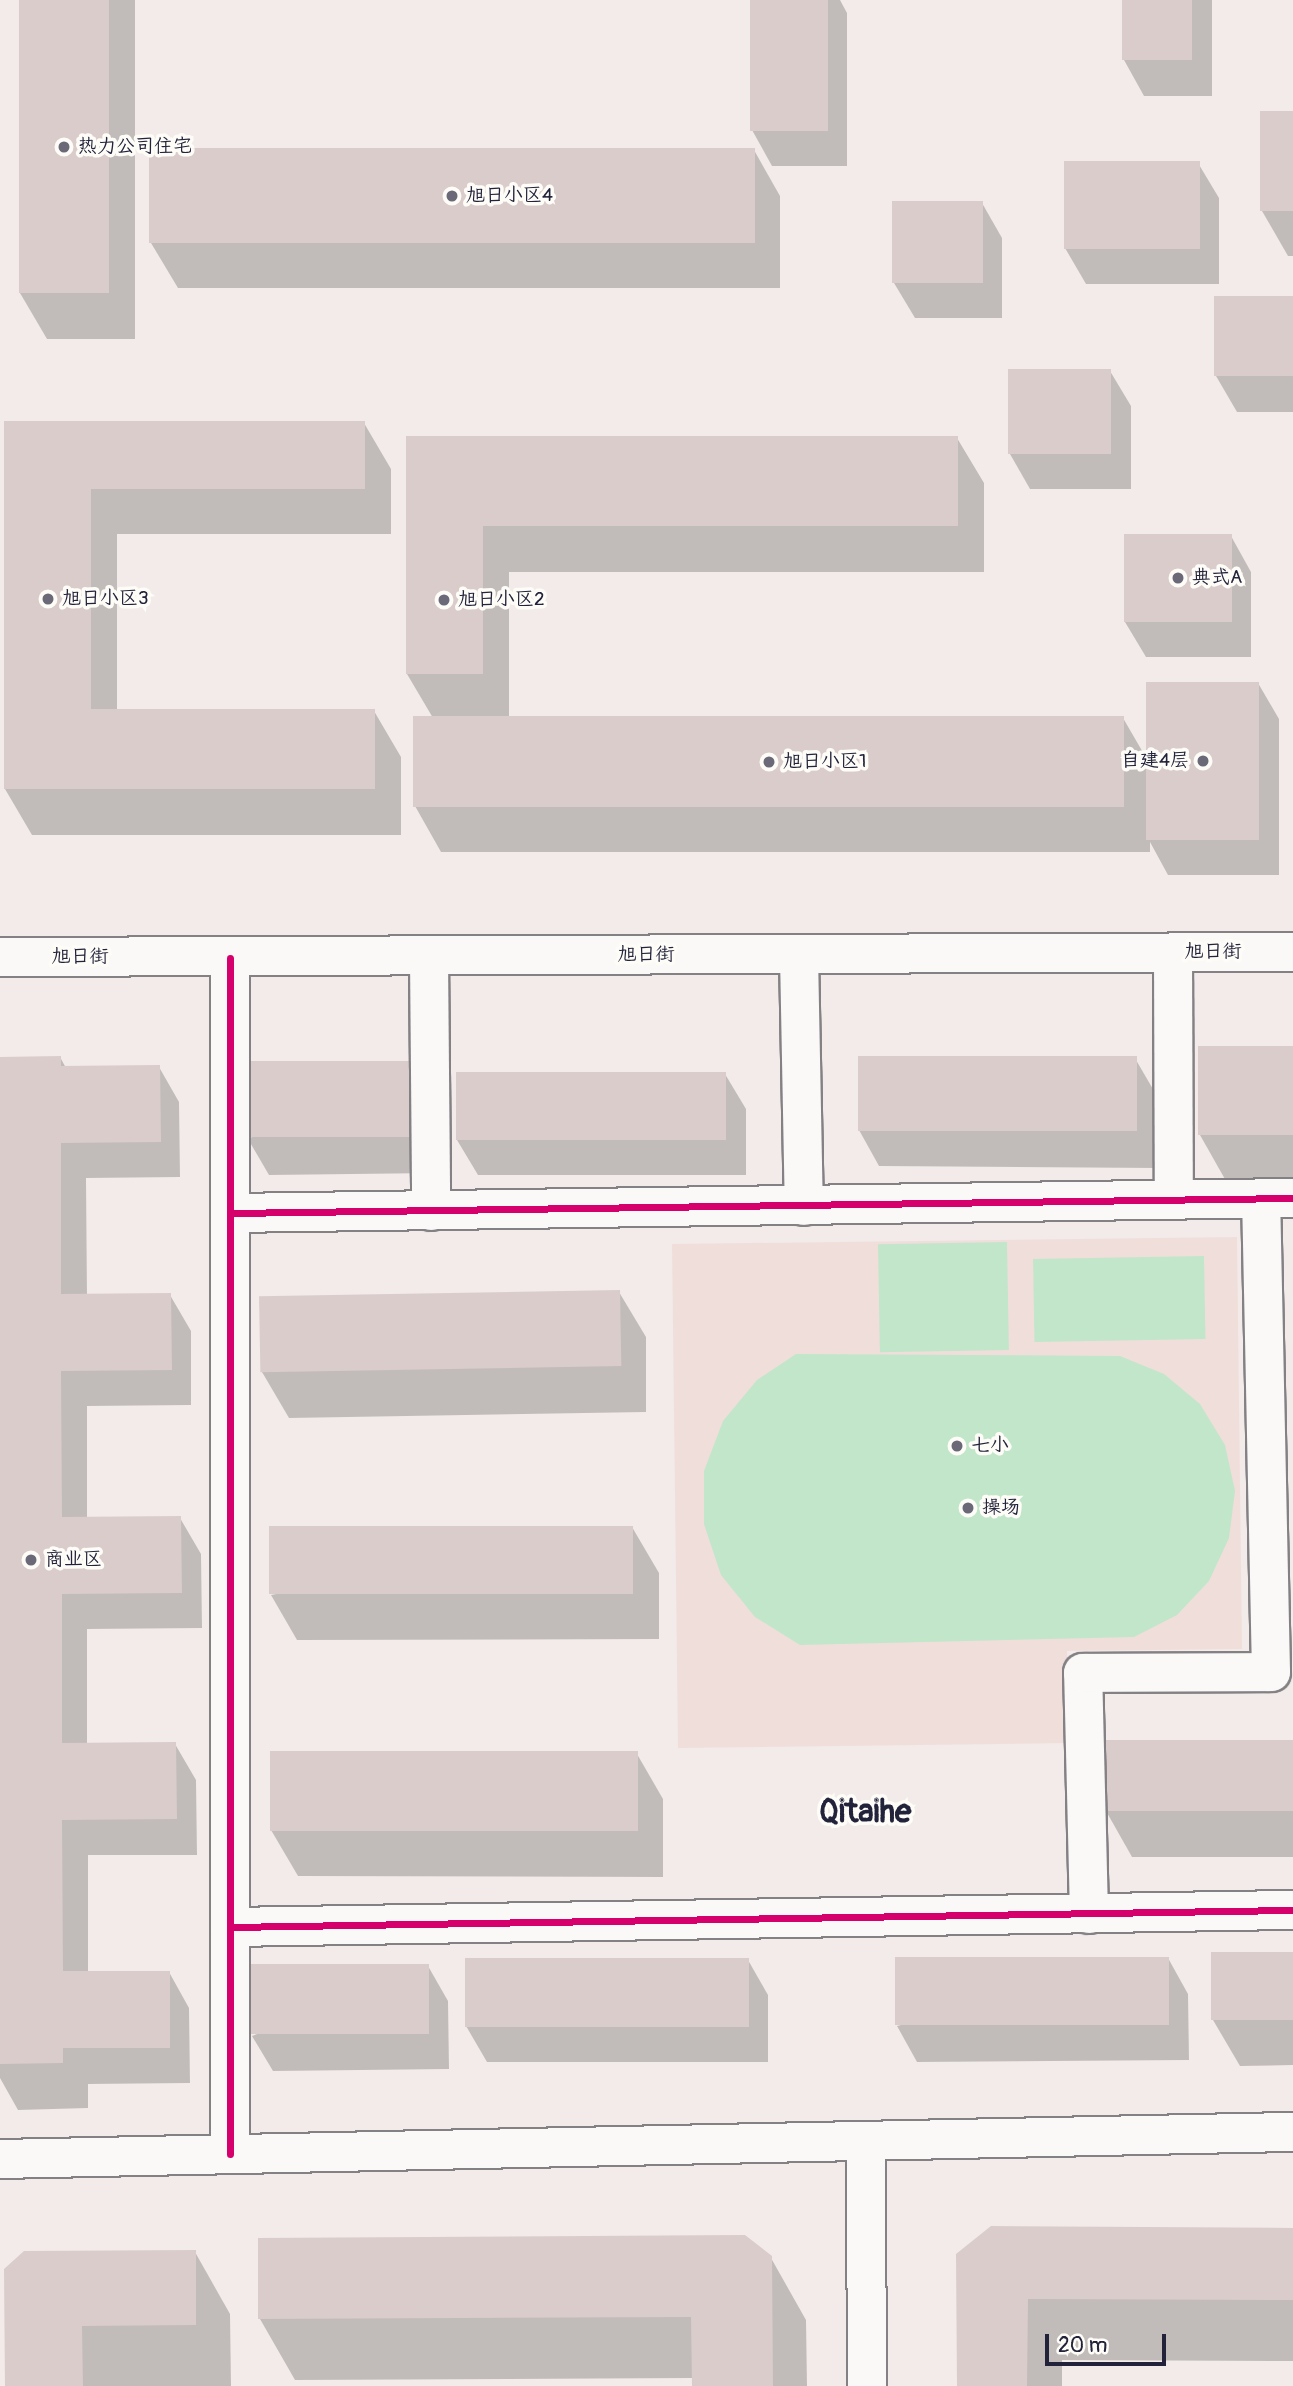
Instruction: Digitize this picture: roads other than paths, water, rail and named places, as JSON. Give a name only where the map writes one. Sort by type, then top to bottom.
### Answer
[{"type":"street","name":"旭日街","points":[[0,957],[1293,952]]},
{"type":"street","points":[[1173,953],[1174,1200]]},
{"type":"street","points":[[799,955],[804,1206]]},
{"type":"street","points":[[429,957],[431,1211]]},
{"type":"street","points":[[230,958],[230,2154]]},
{"type":"street","points":[[230,1213],[1277,1198],[1281,1572],[1271,1672],[1083,1674],[1089,1914]]},
{"type":"street","points":[[230,1927],[1293,1910]]},
{"type":"street","points":[[0,2159],[1293,2132]]},
{"type":"street","points":[[866,2141],[867,2386]]},
{"type":"place","name":"热力公司住宅","points":[[64,147]]},
{"type":"place","name":"旭日小区4","points":[[452,196]]},
{"type":"place","name":"典式A","points":[[1178,578]]},
{"type":"place","name":"旭日小区3","points":[[48,599]]},
{"type":"place","name":"旭日小区2","points":[[444,600]]},
{"type":"place","name":"自建4层","points":[[1203,761]]},
{"type":"place","name":"旭日小区1","points":[[769,762]]},
{"type":"place","name":"七小","points":[[957,1446]]},
{"type":"place","name":"操场","points":[[968,1508]]},
{"type":"place","name":"商业区","points":[[31,1560]]},
{"type":"district","name":"Qitaihe","points":[[865,1812]]}]
